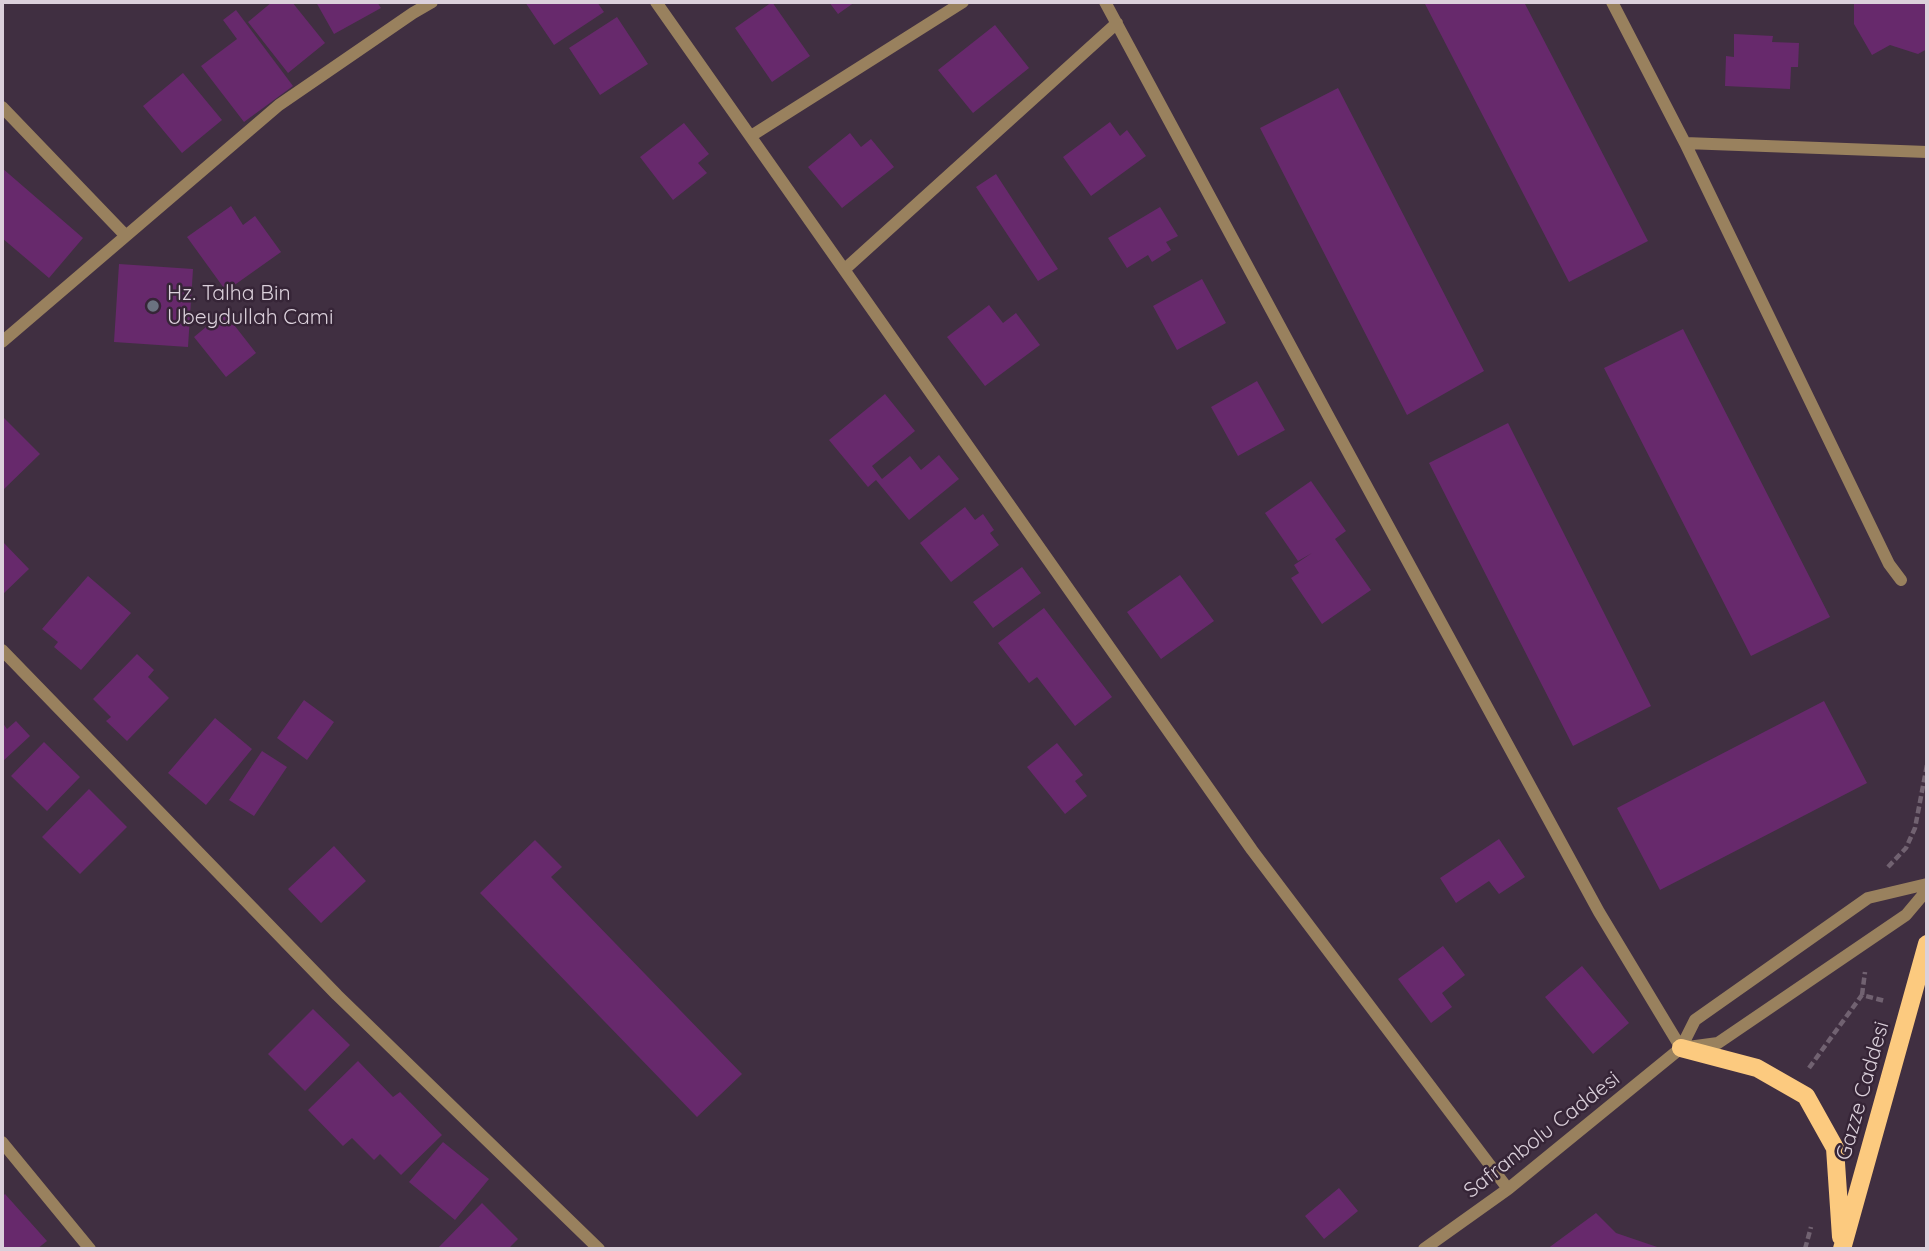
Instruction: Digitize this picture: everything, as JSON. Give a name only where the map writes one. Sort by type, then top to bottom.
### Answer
[{"type":"main road","name":"Gazze Caddesi","points":[[1842,1249],[1927,944]]},
{"type":"main road","points":[[1681,1048],[1757,1068],[1806,1096],[1835,1148],[1842,1249]]},
{"type":"street","points":[[2,342],[279,105],[432,2]]},
{"type":"street","points":[[656,2],[1252,850],[1508,1189]]},
{"type":"street","points":[[751,135],[963,2]]},
{"type":"street","points":[[1105,2],[1593,900],[1681,1048],[1718,1043],[1906,915],[1927,890]]},
{"type":"street","points":[[1612,2],[1685,144],[1889,564],[1901,580]]},
{"type":"street","points":[[845,269],[1117,23]]},
{"type":"street","points":[[2,107],[127,236]]},
{"type":"street","points":[[1685,144],[1927,152]]},
{"type":"street","points":[[2,650],[337,995],[599,1249]]},
{"type":"street","name":"Safranbolu Caddesi","points":[[1424,1249],[1508,1189],[1681,1048],[1695,1020],[1868,898],[1927,884]]},
{"type":"street","points":[[2,1142],[90,1249]]},
{"type":"path","points":[[1883,871],[1893,864],[1906,848],[1915,828],[1927,765]]},
{"type":"path","points":[[1808,1068],[1862,995],[1866,961]]},
{"type":"path","points":[[1862,995],[1882,1000]]},
{"type":"building","points":[[272,2],[292,2],[325,43],[288,73],[248,22]]},
{"type":"building","points":[[316,2],[377,2],[381,8],[334,34]]},
{"type":"building","points":[[525,2],[597,2],[604,12],[554,45]]},
{"type":"building","points":[[772,2],[810,56],[772,82],[735,28]]},
{"type":"building","points":[[829,2],[855,2],[838,14]]},
{"type":"building","points":[[1424,2],[1524,2],[1648,241],[1569,282]]},
{"type":"building","points":[[1854,2],[1927,2],[1927,49],[1918,54],[1890,45],[1872,55],[1854,24]]},
{"type":"building","points":[[236,10],[293,86],[244,122],[201,66],[237,39],[223,20]]},
{"type":"building","points":[[617,17],[648,64],[600,95],[569,48]]},
{"type":"building","points":[[995,25],[1029,68],[973,113],[938,70]]},
{"type":"building","points":[[1734,34],[1773,36],[1772,42],[1799,43],[1798,67],[1791,67],[1790,89],[1725,86],[1726,56],[1734,57]]},
{"type":"building","points":[[183,73],[222,120],[182,153],[143,106]]},
{"type":"building","points":[[1338,88],[1484,371],[1407,415],[1260,128]]},
{"type":"building","points":[[1110,122],[1120,136],[1127,130],[1146,156],[1091,196],[1063,157]]},
{"type":"building","points":[[684,123],[709,154],[698,163],[707,173],[673,200],[640,157]]},
{"type":"building","points":[[850,133],[861,147],[871,139],[894,167],[842,208],[808,167]]},
{"type":"building","points":[[2,168],[83,238],[49,278],[2,238]]},
{"type":"building","points":[[996,174],[1058,269],[1038,281],[976,187]]},
{"type":"building","points":[[231,206],[243,225],[255,216],[281,252],[226,291],[187,237]]},
{"type":"building","points":[[1160,207],[1178,236],[1166,242],[1171,250],[1152,262],[1148,255],[1127,268],[1108,238]]},
{"type":"building","name":"Hz. Talha Bin Ubeydullah Cami","points":[[119,264],[193,269],[188,347],[114,342]]},
{"type":"building","points":[[1202,279],[1226,323],[1177,350],[1153,306]]},
{"type":"building","points":[[989,305],[1003,323],[1016,313],[1040,345],[985,386],[947,337]]},
{"type":"building","points":[[224,312],[256,353],[226,377],[194,337]]},
{"type":"building","points":[[1683,329],[1830,617],[1751,656],[1604,368]]},
{"type":"building","points":[[1257,381],[1285,430],[1238,456],[1211,407]]},
{"type":"building","points":[[885,394],[915,431],[872,466],[882,479],[910,456],[921,470],[939,455],[959,479],[909,520],[876,480],[868,487],[829,440]]},
{"type":"building","points":[[2,416],[40,454],[2,491]]},
{"type":"building","points":[[1508,423],[1651,706],[1573,746],[1429,463]]},
{"type":"building","points":[[1311,481],[1346,531],[1335,539],[1371,590],[1322,624],[1291,578],[1299,573],[1294,565],[1312,553],[1298,561],[1265,513]]},
{"type":"building","points":[[965,507],[975,520],[983,514],[994,530],[990,533],[999,545],[951,582],[920,543]]},
{"type":"building","points":[[2,541],[29,569],[2,595]]},
{"type":"building","points":[[1022,567],[1041,593],[993,628],[973,602]]},
{"type":"building","points":[[1180,575],[1214,621],[1161,659],[1127,612]]},
{"type":"building","points":[[88,576],[131,613],[81,670],[54,647],[58,642],[42,629]]},
{"type":"building","points":[[1044,608],[1112,697],[1075,726],[1037,677],[1029,683],[998,643]]},
{"type":"building","points":[[137,654],[154,670],[148,677],[169,698],[127,741],[106,721],[111,717],[93,699]]},
{"type":"building","points":[[304,700],[334,722],[307,760],[277,738]]},
{"type":"building","points":[[1824,701],[1867,783],[1660,890],[1617,808]]},
{"type":"building","points":[[215,718],[252,749],[206,805],[168,773]]},
{"type":"building","points":[[16,721],[30,736],[2,762],[2,722],[7,729]]},
{"type":"building","points":[[44,742],[80,777],[47,811],[11,776]]},
{"type":"building","points":[[1057,743],[1083,775],[1075,781],[1087,796],[1065,814],[1027,767]]},
{"type":"building","points":[[262,751],[287,767],[254,816],[229,800]]},
{"type":"building","points":[[89,789],[127,827],[80,874],[42,837]]},
{"type":"building","points":[[1499,839],[1525,877],[1499,894],[1489,881],[1456,903],[1440,878]]},
{"type":"building","points":[[535,840],[562,867],[551,877],[742,1074],[697,1117],[480,893]]},
{"type":"building","points":[[334,846],[366,881],[321,923],[288,889]]},
{"type":"building","points":[[1443,946],[1465,975],[1442,993],[1452,1007],[1431,1023],[1398,979]]},
{"type":"building","points":[[1582,966],[1629,1023],[1593,1054],[1545,997]]},
{"type":"building","points":[[313,1009],[350,1045],[305,1091],[268,1054]]},
{"type":"building","points":[[358,1061],[393,1097],[400,1092],[442,1135],[401,1175],[380,1154],[374,1160],[352,1138],[343,1146],[308,1110]]},
{"type":"building","points":[[443,1142],[489,1179],[455,1220],[409,1182]]},
{"type":"building","points":[[1339,1188],[1358,1211],[1324,1239],[1305,1216]]},
{"type":"building","points":[[5,1194],[47,1241],[37,1249],[2,1249],[2,1197]]},
{"type":"building","points":[[482,1203],[518,1239],[508,1249],[437,1249]]},
{"type":"building","points":[[1596,1213],[1616,1233],[1663,1249],[1547,1249]]},
{"type":"place","name":"Hz. Talha Bin Ubeydullah Cami","points":[[153,306]]}]
